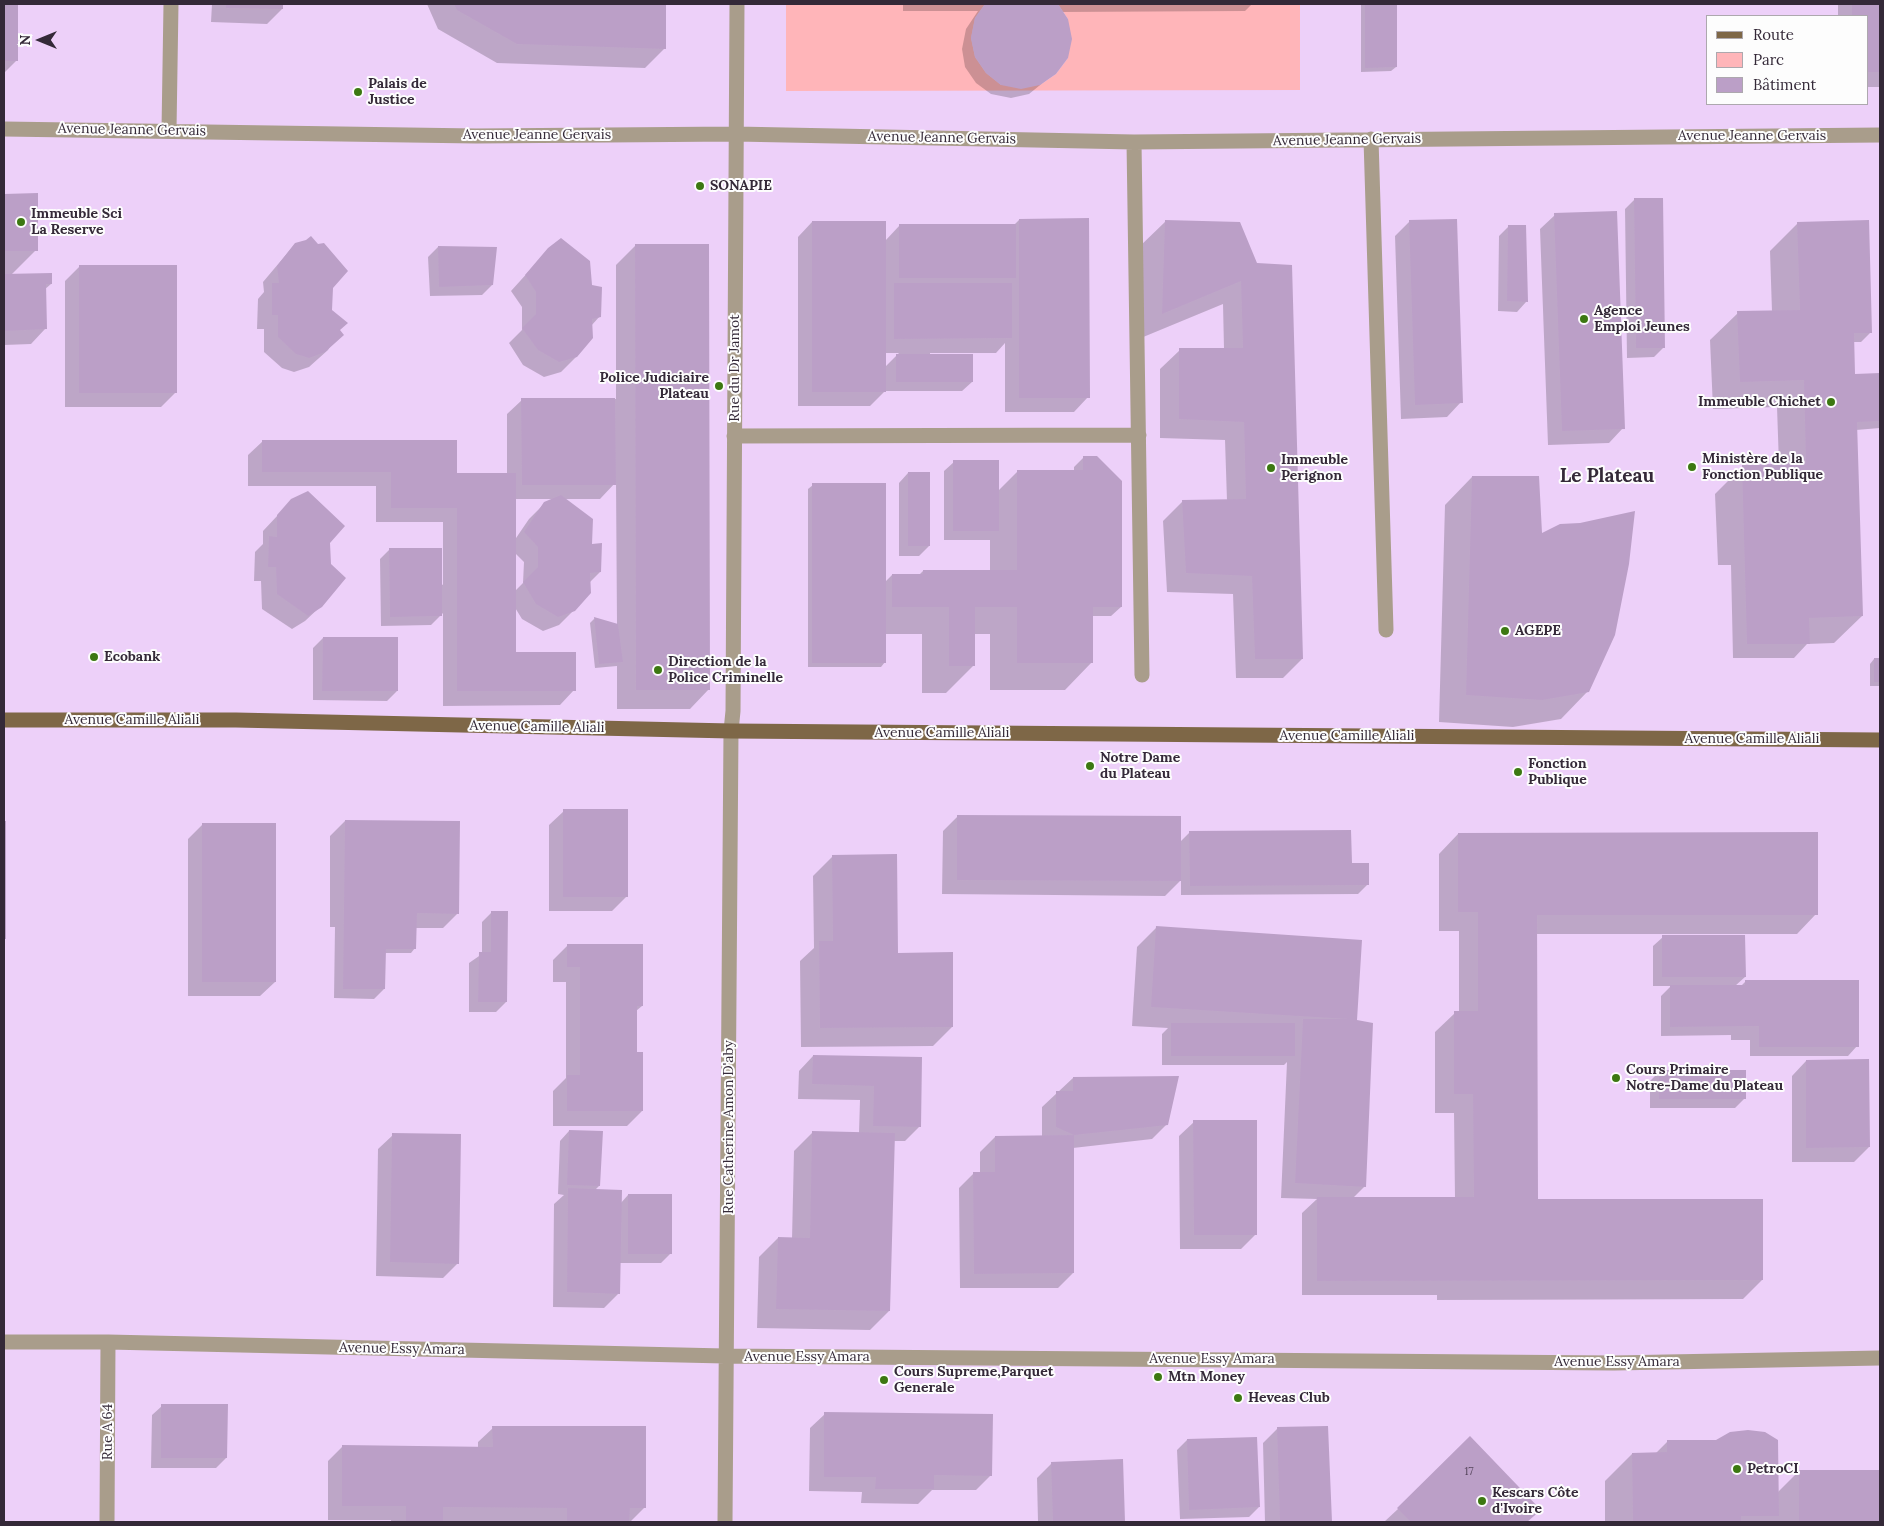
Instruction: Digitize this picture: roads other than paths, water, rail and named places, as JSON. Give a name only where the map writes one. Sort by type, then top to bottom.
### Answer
[{"type":"main road","name":"Avenue Camille Aliali","points":[[4,720],[236,720],[731,731],[1880,740]]},
{"type":"street","points":[[169,130],[171,4]]},
{"type":"street","name":"Rue du Dr Jamot","points":[[731,731],[733,701],[736,4]]},
{"type":"street","name":"Avenue Jeanne Gervais","points":[[4,129],[476,136],[736,134],[1134,142],[1880,135]]},
{"type":"street","points":[[1371,139],[1386,630]]},
{"type":"street","points":[[1134,142],[1142,674]]},
{"type":"street","points":[[734,436],[1139,435]]},
{"type":"street","name":"Rue Catherine Amon D'aby","points":[[725,1522],[731,731]]},
{"type":"street","name":"Avenue Essy Amara","points":[[4,1342],[108,1342],[726,1356],[1614,1363],[1880,1358]]},
{"type":"street","name":"Rue A 64","points":[[107,1522],[108,1342]]},
{"type":"place","name":"Palais de Justice","points":[[358,92]]},
{"type":"place","name":"SONAPIE","points":[[700,186]]},
{"type":"place","name":"Immeuble Sci La Reserve","points":[[21,222]]},
{"type":"place","name":"Agence Emploi Jeunes","points":[[1584,319]]},
{"type":"place","name":"Police Judiciaire Plateau","points":[[719,386]]},
{"type":"place","name":"Immeuble Chichet","points":[[1831,402]]},
{"type":"place","name":"Ministère de la Fonction Publique","points":[[1692,467]]},
{"type":"place","name":"Immeuble Perignon","points":[[1271,468]]},
{"type":"place","name":"AGEPE","points":[[1505,631]]},
{"type":"place","name":"Ecobank","points":[[94,657]]},
{"type":"place","name":"Direction de la Police Criminelle","points":[[658,670]]},
{"type":"place","name":"Notre Dame du Plateau","points":[[1090,766]]},
{"type":"place","name":"Fonction Publique","points":[[1518,772]]},
{"type":"place","name":"Cours Primaire Notre-Dame du Plateau","points":[[1616,1078]]},
{"type":"place","name":"Mtn Money","points":[[1158,1377]]},
{"type":"place","name":"Cours Supreme,Parquet Generale","points":[[884,1380]]},
{"type":"place","name":"Heveas Club","points":[[1238,1398]]},
{"type":"place","name":"PetroCI","points":[[1737,1469]]},
{"type":"place","name":"Kescars Côte d'Ivoire","points":[[1482,1501]]},
{"type":"district","name":"Le Plateau","points":[[1607,477]]}]
